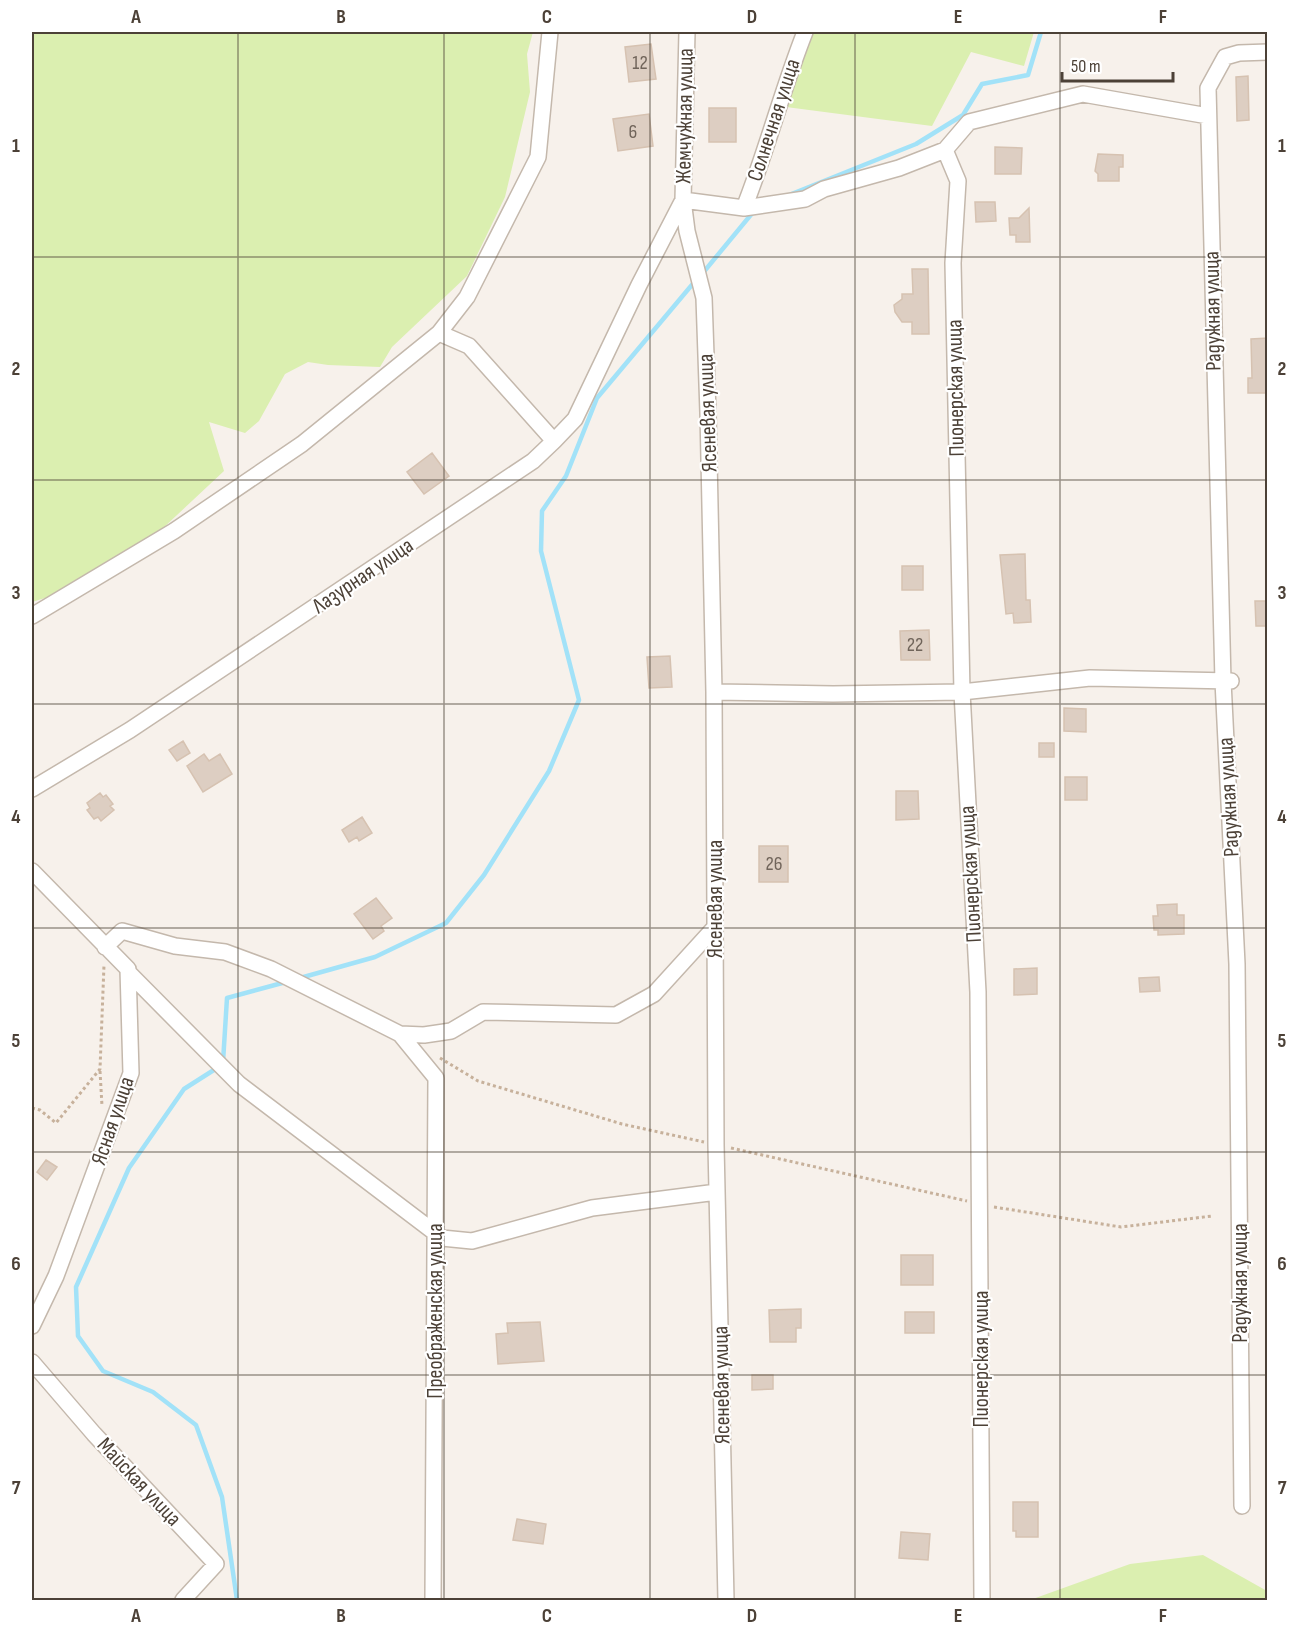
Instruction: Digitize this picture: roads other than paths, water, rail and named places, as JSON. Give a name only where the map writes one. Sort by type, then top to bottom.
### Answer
[{"type":"street","points":[[32,616],[174,531],[302,444],[439,333],[467,297],[538,157],[550,32]]},
{"type":"street","name":"Жемчужная улица","points":[[683,200],[687,32]]},
{"type":"street","name":"Солнечная улица","points":[[744,208],[767,150],[782,90],[805,32]]},
{"type":"street","name":"Радужная улица","points":[[1242,1506],[1237,964],[1208,88],[1225,57],[1239,53],[1268,52]]},
{"type":"street","points":[[683,200],[744,208],[805,199],[824,189],[899,168],[945,150],[969,122],[1083,94],[1208,116]]},
{"type":"street","name":"Пионерская улица","points":[[945,150],[958,181],[953,263],[962,692],[978,992],[982,1600]]},
{"type":"street","name":"Лазурная улица","points":[[32,789],[78,763],[239,655],[302,617],[533,461],[575,419],[639,285],[683,200]]},
{"type":"street","name":"Ясеневая улица","points":[[683,200],[687,231],[704,298],[714,692],[716,1145],[726,1600]]},
{"type":"street","points":[[439,333],[469,346],[554,441]]},
{"type":"street","points":[[714,692],[833,694],[962,692],[1089,678],[1227,681]]},
{"type":"street","points":[[32,871],[239,1084],[442,1238],[472,1241],[592,1208],[717,1192]]},
{"type":"street","points":[[105,947],[122,931],[175,946],[225,952],[272,969],[400,1034],[424,1035],[451,1031],[483,1012],[616,1015],[654,994],[715,927]]},
{"type":"street","name":"Ясная улица","points":[[32,1326],[56,1276],[131,1073],[129,973]]},
{"type":"street","name":"Преображенская улица","points":[[400,1034],[436,1078],[433,1600]]},
{"type":"street","name":"Майская улица","points":[[32,1362],[94,1434],[216,1564],[183,1600]]},
{"type":"waterway","points":[[789,195],[916,144],[963,115],[982,84],[1028,75],[1041,32]]},
{"type":"waterway","points":[[702,274],[754,211]]},
{"type":"waterway","points":[[300,978],[375,957],[446,923],[484,875],[549,771],[579,700],[541,551],[542,511],[566,476],[597,398],[696,280]]},
{"type":"waterway","points":[[223,1062],[227,998],[286,982]]},
{"type":"waterway","points":[[217,1068],[184,1089],[129,1168],[76,1287],[78,1336],[103,1371],[153,1392],[196,1425],[222,1497],[237,1600]]}]
